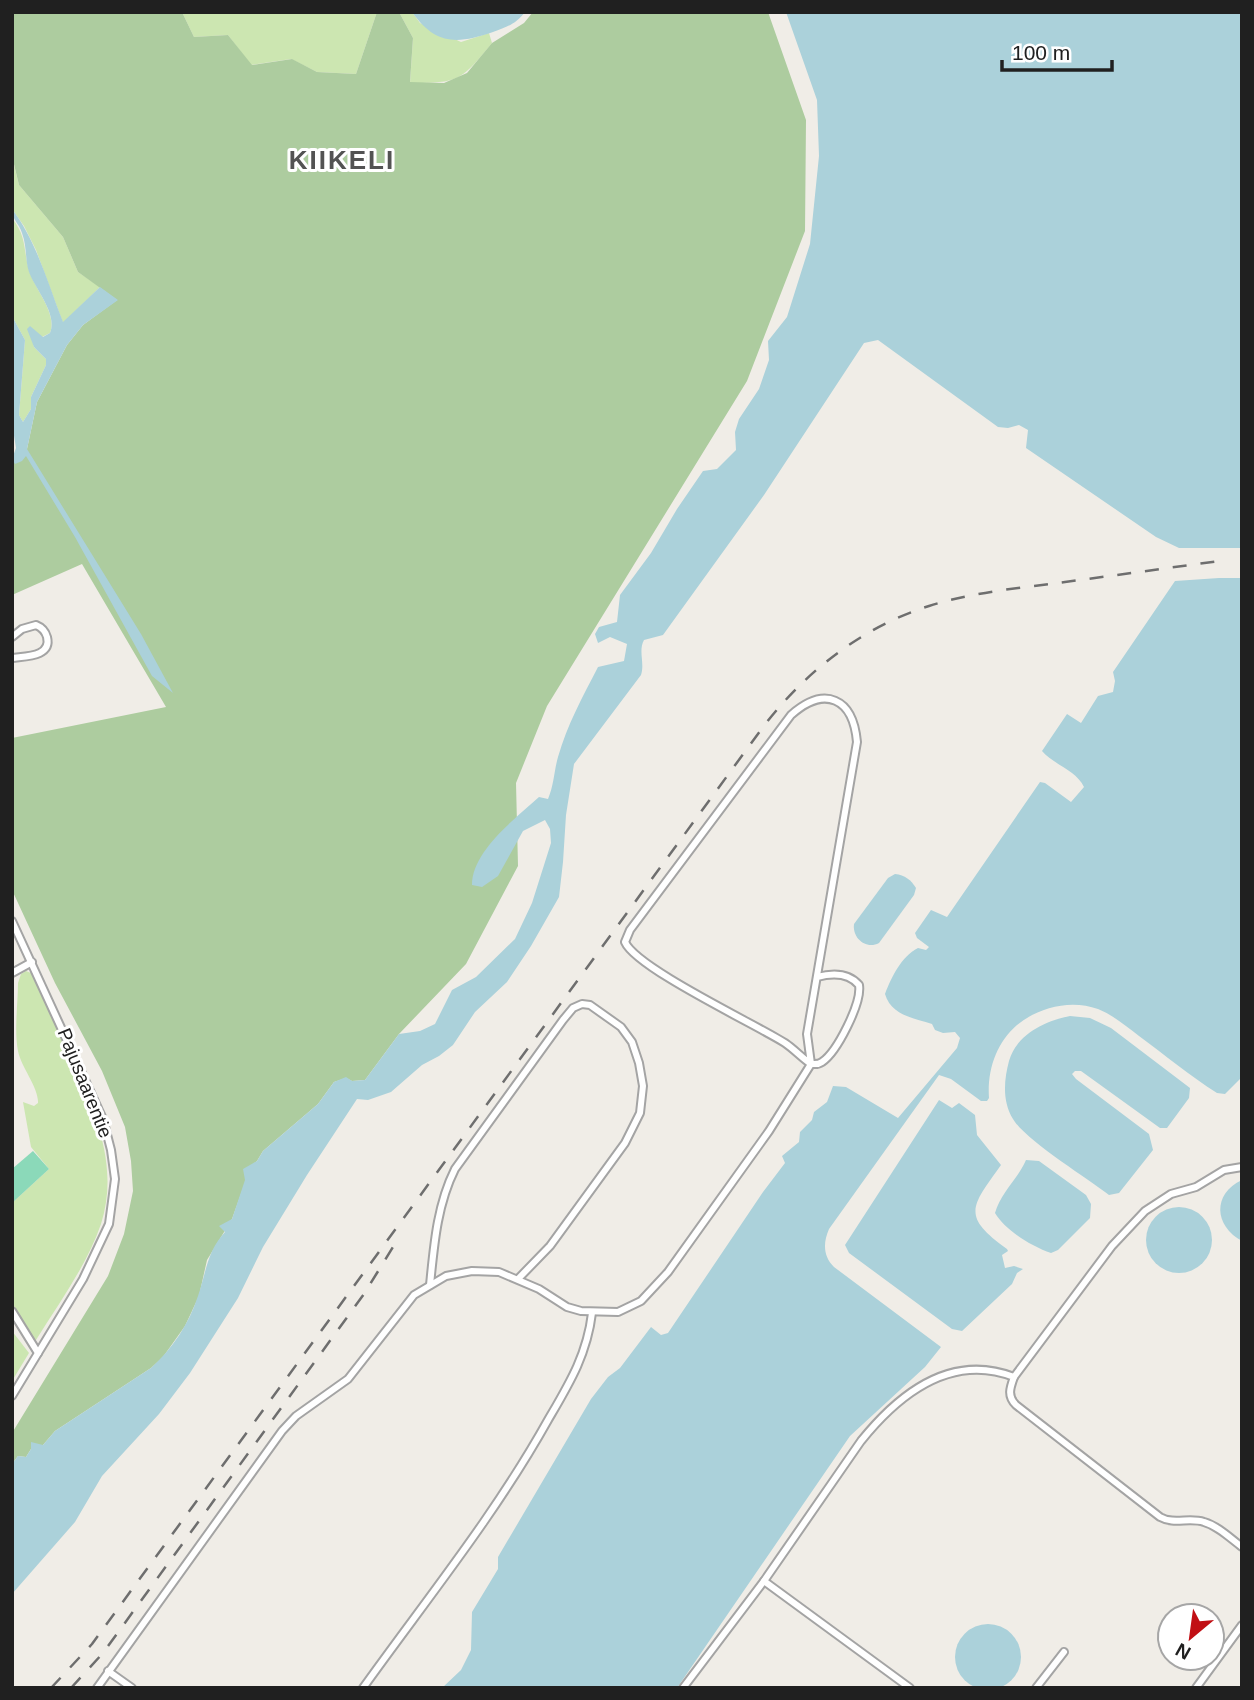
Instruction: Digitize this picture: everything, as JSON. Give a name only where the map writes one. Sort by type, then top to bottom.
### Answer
[{"type":"street","points":[[12,637],[22,629],[36,625],[43,629],[48,641],[45,649],[38,654],[12,658]]},
{"type":"street","points":[[97,1688],[282,1431],[304,1409],[330,1394],[348,1379],[407,1302],[430,1285],[446,1276],[491,1271],[540,1289],[567,1307],[592,1313],[627,1309],[653,1290],[769,1130],[811,1064],[807,1034],[857,742],[855,723],[850,713],[827,698],[816,698],[803,704],[791,715],[630,930],[625,942],[633,952],[673,980],[785,1043],[811,1064],[822,1062],[830,1054],[852,1018],[860,996],[859,985],[852,978],[838,974],[817,977]]},
{"type":"street","name":"Pajusaarentie","points":[[12,921],[103,1119],[115,1179],[108,1224],[98,1251],[12,1396]]},
{"type":"street","points":[[12,972],[32,962]]},
{"type":"street","points":[[430,1285],[435,1233],[446,1186],[455,1169],[563,1020],[573,1008],[582,1004],[590,1005],[621,1027],[632,1042],[643,1086],[640,1113],[625,1143],[550,1246],[518,1279]]},
{"type":"street","points":[[1242,1167],[1224,1170],[1196,1187],[1171,1194],[1145,1211],[1112,1246],[1014,1377],[1009,1392],[1010,1399],[1016,1405],[1160,1517],[1172,1522],[1203,1521],[1242,1547]]},
{"type":"street","points":[[12,1311],[38,1353]]},
{"type":"street","points":[[363,1688],[522,1467],[580,1362],[588,1340],[592,1313]]},
{"type":"street","points":[[683,1688],[764,1581],[861,1441],[886,1410],[918,1387],[953,1373],[985,1370],[1014,1377]]},
{"type":"street","points":[[764,1581],[910,1688]]},
{"type":"street","points":[[1196,1688],[1242,1625]]},
{"type":"street","points":[[1036,1688],[1064,1652]]},
{"type":"street","points":[[108,1671],[132,1688]]},
{"type":"green space","points":[[12,12],[182,12],[194,37],[228,35],[252,65],[292,59],[317,72],[356,74],[377,12],[399,12],[413,38],[410,82],[444,83],[467,73],[492,43],[524,23],[533,12],[768,12],[806,120],[805,231],[747,381],[547,706],[516,783],[518,866],[466,964],[399,1034],[365,1080],[352,1081],[346,1078],[334,1082],[318,1104],[263,1151],[251,1166],[232,1219],[207,1260],[199,1296],[185,1326],[163,1357],[151,1368],[55,1431],[43,1445],[31,1449],[26,1457],[18,1456],[12,1464],[12,1433],[108,1276],[124,1234],[133,1191],[125,1127],[102,1071],[55,983],[12,890],[12,738],[166,707],[82,564],[12,595],[12,458],[27,449],[37,402],[67,345],[83,325],[117,300],[78,272],[63,237],[19,185],[12,156]]},
{"type":"green space","points":[[182,12],[377,12],[356,74],[317,72],[291,59],[251,65],[228,35],[194,37]]},
{"type":"green space","points":[[399,12],[412,12],[420,23],[461,42],[489,33],[492,43],[473,65],[458,77],[439,82],[410,83],[413,38]]},
{"type":"green space","points":[[12,157],[19,185],[63,237],[78,272],[100,287],[63,323],[36,250],[12,209]]},
{"type":"green space","points":[[12,218],[22,237],[29,270],[48,309],[52,326],[50,333],[42,337],[30,327],[34,347],[46,359],[46,365],[31,397],[31,409],[23,422],[19,415],[25,340],[12,316]]},
{"type":"green space","points":[[26,971],[31,973],[87,1096],[102,1137],[108,1180],[106,1202],[95,1239],[72,1284],[36,1340],[12,1303],[12,1203],[49,1169],[31,1147],[23,1102],[34,1106],[38,1103],[17,1043],[18,983],[21,974]]},
{"type":"green space","points":[[33,1151],[49,1169],[12,1203],[12,1169]]},
{"type":"green space","points":[[12,1331],[29,1353],[12,1381]]},
{"type":"water","points":[[412,12],[525,12],[515,22],[503,28],[458,40],[448,39],[430,31]]},
{"type":"water","points":[[786,12],[1242,12],[1242,548],[1179,548],[1156,537],[1026,448],[1028,430],[1019,425],[998,427],[878,340],[864,343],[764,495],[663,635],[644,640],[641,675],[574,764],[566,815],[559,897],[507,982],[475,1012],[453,1045],[439,1056],[422,1065],[391,1092],[368,1100],[357,1099],[263,1247],[238,1298],[190,1373],[159,1414],[102,1476],[75,1522],[12,1594],[12,1464],[18,1456],[26,1457],[31,1449],[31,1442],[43,1445],[55,1431],[151,1368],[166,1353],[190,1316],[211,1255],[225,1232],[219,1226],[232,1219],[245,1180],[243,1169],[257,1161],[263,1151],[318,1104],[334,1082],[346,1077],[352,1081],[365,1080],[399,1034],[420,1031],[435,1024],[452,990],[476,977],[515,939],[532,903],[551,843],[550,829],[545,820],[523,831],[498,876],[482,887],[472,885],[479,860],[496,836],[539,797],[548,799],[566,734],[598,667],[624,661],[627,644],[610,637],[598,643],[595,634],[599,627],[617,622],[620,595],[651,553],[703,471],[717,469],[736,450],[735,432],[739,419],[759,389],[769,360],[768,341],[787,317],[810,244],[819,156],[817,100]]},
{"type":"water","points":[[12,209],[35,249],[63,322],[100,287],[118,300],[83,325],[67,345],[37,402],[27,449],[141,634],[173,693],[152,676],[75,537],[26,456],[15,464],[12,459],[16,448],[12,423],[12,316],[25,340],[19,415],[23,422],[31,409],[31,397],[46,365],[46,359],[34,347],[27,329],[30,326],[43,337],[50,333],[52,326],[48,310],[29,272],[24,238]]},
{"type":"water","points":[[1242,578],[1242,1077],[1225,1094],[1217,1093],[1114,1018],[1098,1009],[1077,1005],[1045,1009],[1010,1032],[994,1058],[987,1101],[981,1101],[951,1079],[939,1075],[829,1229],[825,1244],[826,1254],[834,1267],[941,1347],[925,1367],[850,1436],[677,1688],[442,1688],[461,1670],[471,1650],[472,1612],[498,1569],[498,1557],[591,1399],[608,1377],[620,1368],[651,1327],[661,1335],[668,1333],[785,1163],[782,1156],[799,1142],[800,1132],[812,1120],[814,1112],[827,1102],[833,1086],[846,1087],[898,1118],[957,1048],[960,1038],[955,1032],[943,1033],[935,1030],[932,1024],[904,1015],[892,1007],[885,994],[894,974],[907,956],[918,948],[926,950],[929,947],[917,938],[915,933],[931,910],[947,917],[1040,782],[1071,802],[1084,787],[1076,776],[1042,751],[1067,714],[1081,723],[1098,696],[1113,692],[1113,672],[1175,581]]},
{"type":"water","points":[[895,874],[912,883],[916,888],[914,895],[879,943],[865,944],[855,934],[854,924],[888,878]]},
{"type":"water","points":[[1070,1016],[1090,1018],[1111,1028],[1190,1088],[1189,1098],[1167,1128],[1160,1128],[1081,1071],[1072,1074],[1149,1134],[1153,1150],[1119,1193],[1109,1195],[1043,1148],[1020,1128],[1007,1105],[1007,1068],[1018,1043],[1042,1025]]},
{"type":"water","points":[[939,1100],[952,1108],[959,1103],[975,1115],[977,1135],[1001,1165],[978,1201],[977,1219],[992,1238],[1007,1249],[1002,1255],[1005,1268],[1014,1266],[1023,1269],[1017,1273],[1012,1284],[962,1331],[952,1329],[849,1253],[845,1245]]},
{"type":"water","points":[[1026,1160],[1039,1161],[1086,1195],[1091,1204],[1090,1218],[1058,1250],[1051,1253],[1019,1237],[995,1213]]},
{"type":"water","points":[[1242,1180],[1242,1241],[1226,1227],[1220,1210],[1225,1193]]},
{"type":"water","points":[[1179,1207],[1192,1210],[1202,1217],[1209,1227],[1212,1240],[1209,1253],[1202,1263],[1192,1270],[1179,1273],[1166,1270],[1156,1263],[1149,1253],[1146,1240],[1149,1227],[1156,1217],[1166,1210]]},
{"type":"water","points":[[981,1624],[995,1624],[1007,1629],[1016,1638],[1021,1657],[1019,1670],[1012,1681],[995,1690],[981,1690],[969,1685],[960,1676],[955,1664],[955,1650],[960,1638],[969,1629]]},
{"type":"railway","points":[[51,1688],[92,1644],[763,727],[797,688],[816,670],[858,639],[904,615],[929,606],[997,591],[1219,561]]},
{"type":"railway","points":[[71,1688],[103,1653],[364,1294],[393,1247]]},
{"type":"district","name":"KIIKELI","points":[[342,160]]}]
